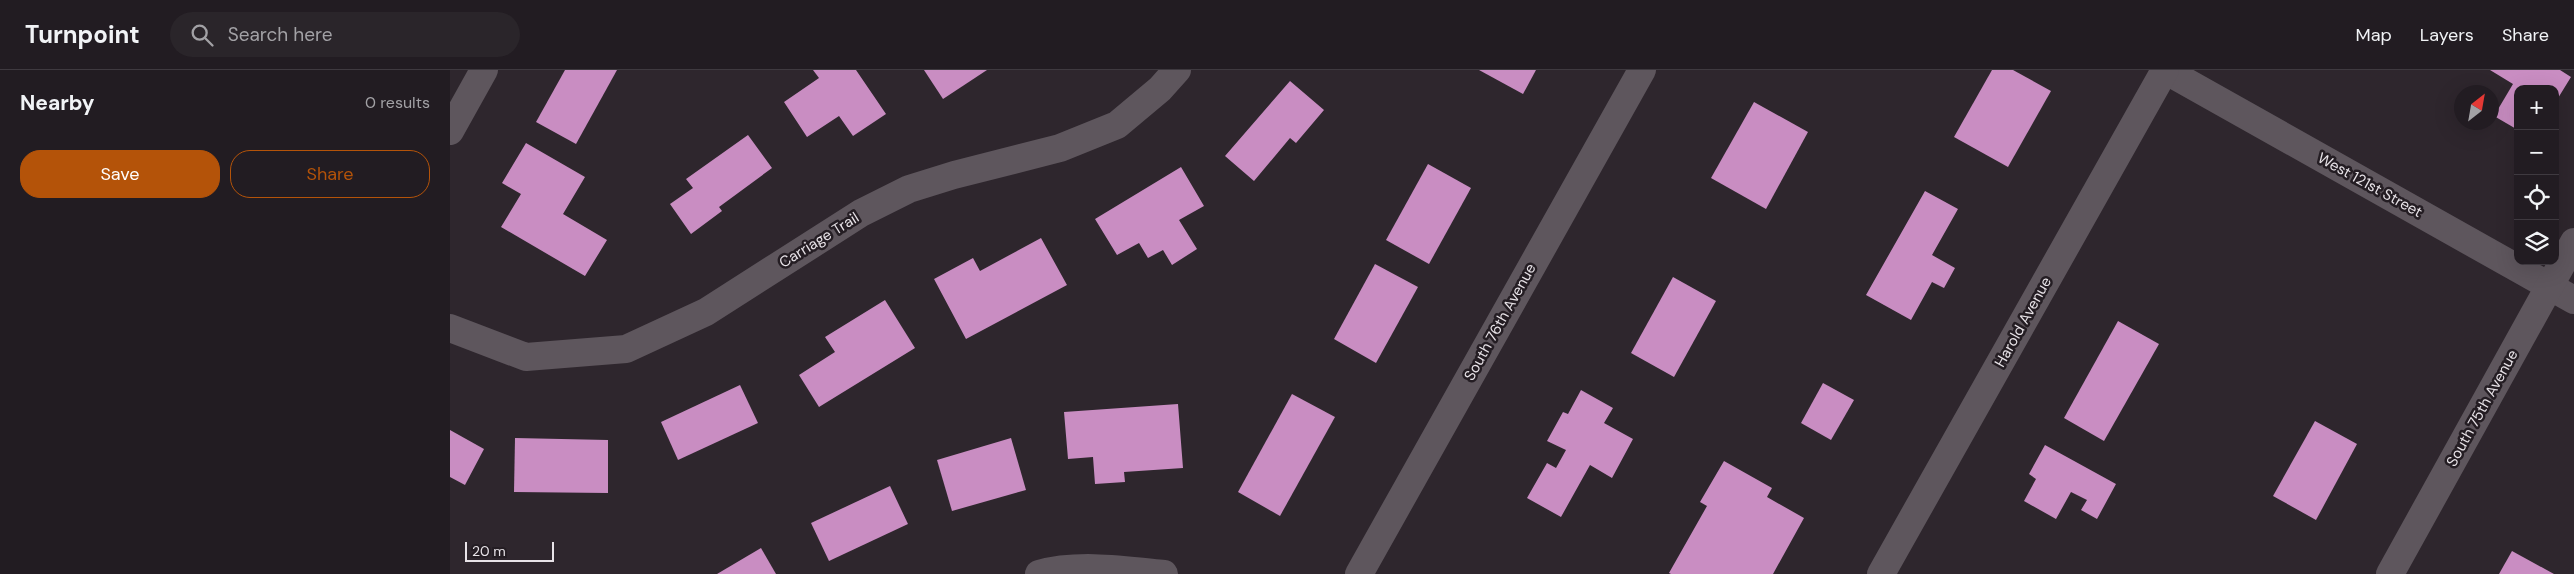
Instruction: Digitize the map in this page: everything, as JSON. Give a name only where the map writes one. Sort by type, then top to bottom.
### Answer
[{"type":"street","points":[[450,131],[484,70]]},
{"type":"street","name":"Carriage Trail","points":[[450,328],[526,357],[626,349],[706,312],[861,214],[909,189],[954,174],[1060,148],[1117,125],[1160,89],[1177,70]]},
{"type":"street","name":"South 76th Avenue","points":[[1359,574],[1642,70]]},
{"type":"street","name":"West 121st Street","points":[[2165,70],[2574,300]]},
{"type":"street","name":"Harold Avenue","points":[[1881,574],[2165,70]]},
{"type":"street","name":"South 75th Avenue","points":[[2390,574],[2574,242]]},
{"type":"street","points":[[1039,574],[1048,571],[1089,569],[1164,574]]},
{"type":"building","points":[[565,70],[617,70],[576,144],[536,122]]},
{"type":"building","points":[[813,70],[856,70],[886,114],[853,136],[839,116],[807,137],[784,102],[819,78]]},
{"type":"building","points":[[924,70],[987,70],[943,99]]},
{"type":"building","points":[[1479,70],[1536,70],[1523,94]]},
{"type":"building","points":[[1992,70],[2013,70],[2051,91],[2008,167],[1954,137]]},
{"type":"building","points":[[2490,70],[2560,70],[2571,77],[2559,96],[2559,85],[2514,85],[2514,128],[2499,119],[2499,108],[2513,84]]},
{"type":"building","points":[[1290,81],[1324,110],[1296,143],[1290,138],[1254,181],[1225,156]]},
{"type":"building","points":[[1754,102],[1808,132],[1766,209],[1711,178]]},
{"type":"building","points":[[748,135],[772,168],[719,207],[722,211],[691,234],[670,204],[693,188],[686,179]]},
{"type":"building","points":[[526,143],[585,177],[563,214],[607,240],[585,276],[501,227],[521,194],[502,183]]},
{"type":"building","points":[[1428,164],[1471,188],[1429,264],[1386,240]]},
{"type":"building","points":[[1181,167],[1204,206],[1179,220],[1197,249],[1172,265],[1163,250],[1148,258],[1139,243],[1117,255],[1095,219]]},
{"type":"building","points":[[1925,191],[1958,209],[1932,255],[1955,268],[1944,288],[1932,282],[1911,320],[1866,295]]},
{"type":"building","points":[[1041,238],[1067,285],[966,339],[934,279],[973,258],[980,271]]},
{"type":"building","points":[[1375,264],[1418,287],[1376,363],[1334,339]]},
{"type":"building","points":[[1673,277],[1716,301],[1674,377],[1631,353]]},
{"type":"building","points":[[885,300],[915,348],[819,407],[799,375],[835,352],[825,337]]},
{"type":"building","points":[[2118,321],[2159,344],[2104,441],[2064,418]]},
{"type":"building","points":[[1823,383],[1854,400],[1831,440],[1801,423]]},
{"type":"building","points":[[740,385],[758,423],[678,460],[661,422]]},
{"type":"building","points":[[1581,390],[1613,408],[1604,423],[1633,439],[1612,478],[1590,465],[1561,517],[1527,498],[1547,463],[1556,468],[1566,450],[1547,441],[1563,412],[1568,414]]},
{"type":"building","points":[[1292,394],[1335,417],[1280,516],[1238,492]]},
{"type":"building","points":[[1178,404],[1183,468],[1124,472],[1125,482],[1095,484],[1093,457],[1068,459],[1064,412]]},
{"type":"building","points":[[2315,421],[2357,444],[2316,520],[2273,496]]},
{"type":"building","points":[[450,430],[484,449],[465,485],[450,477]]},
{"type":"building","points":[[515,438],[608,440],[608,493],[514,492]]},
{"type":"building","points":[[1011,438],[1026,490],[952,511],[937,460]]},
{"type":"building","points":[[2045,445],[2116,484],[2097,519],[2081,510],[2087,500],[2071,492],[2056,519],[2024,501],[2036,479],[2029,474]]},
{"type":"building","points":[[1724,461],[1772,488],[1767,497],[1804,518],[1773,574],[1671,574],[1669,573],[1707,506],[1700,502]]},
{"type":"building","points":[[890,486],[908,524],[829,561],[811,523]]},
{"type":"building","points":[[761,548],[776,574],[717,574]]},
{"type":"building","points":[[2512,551],[2554,574],[2499,574]]}]
